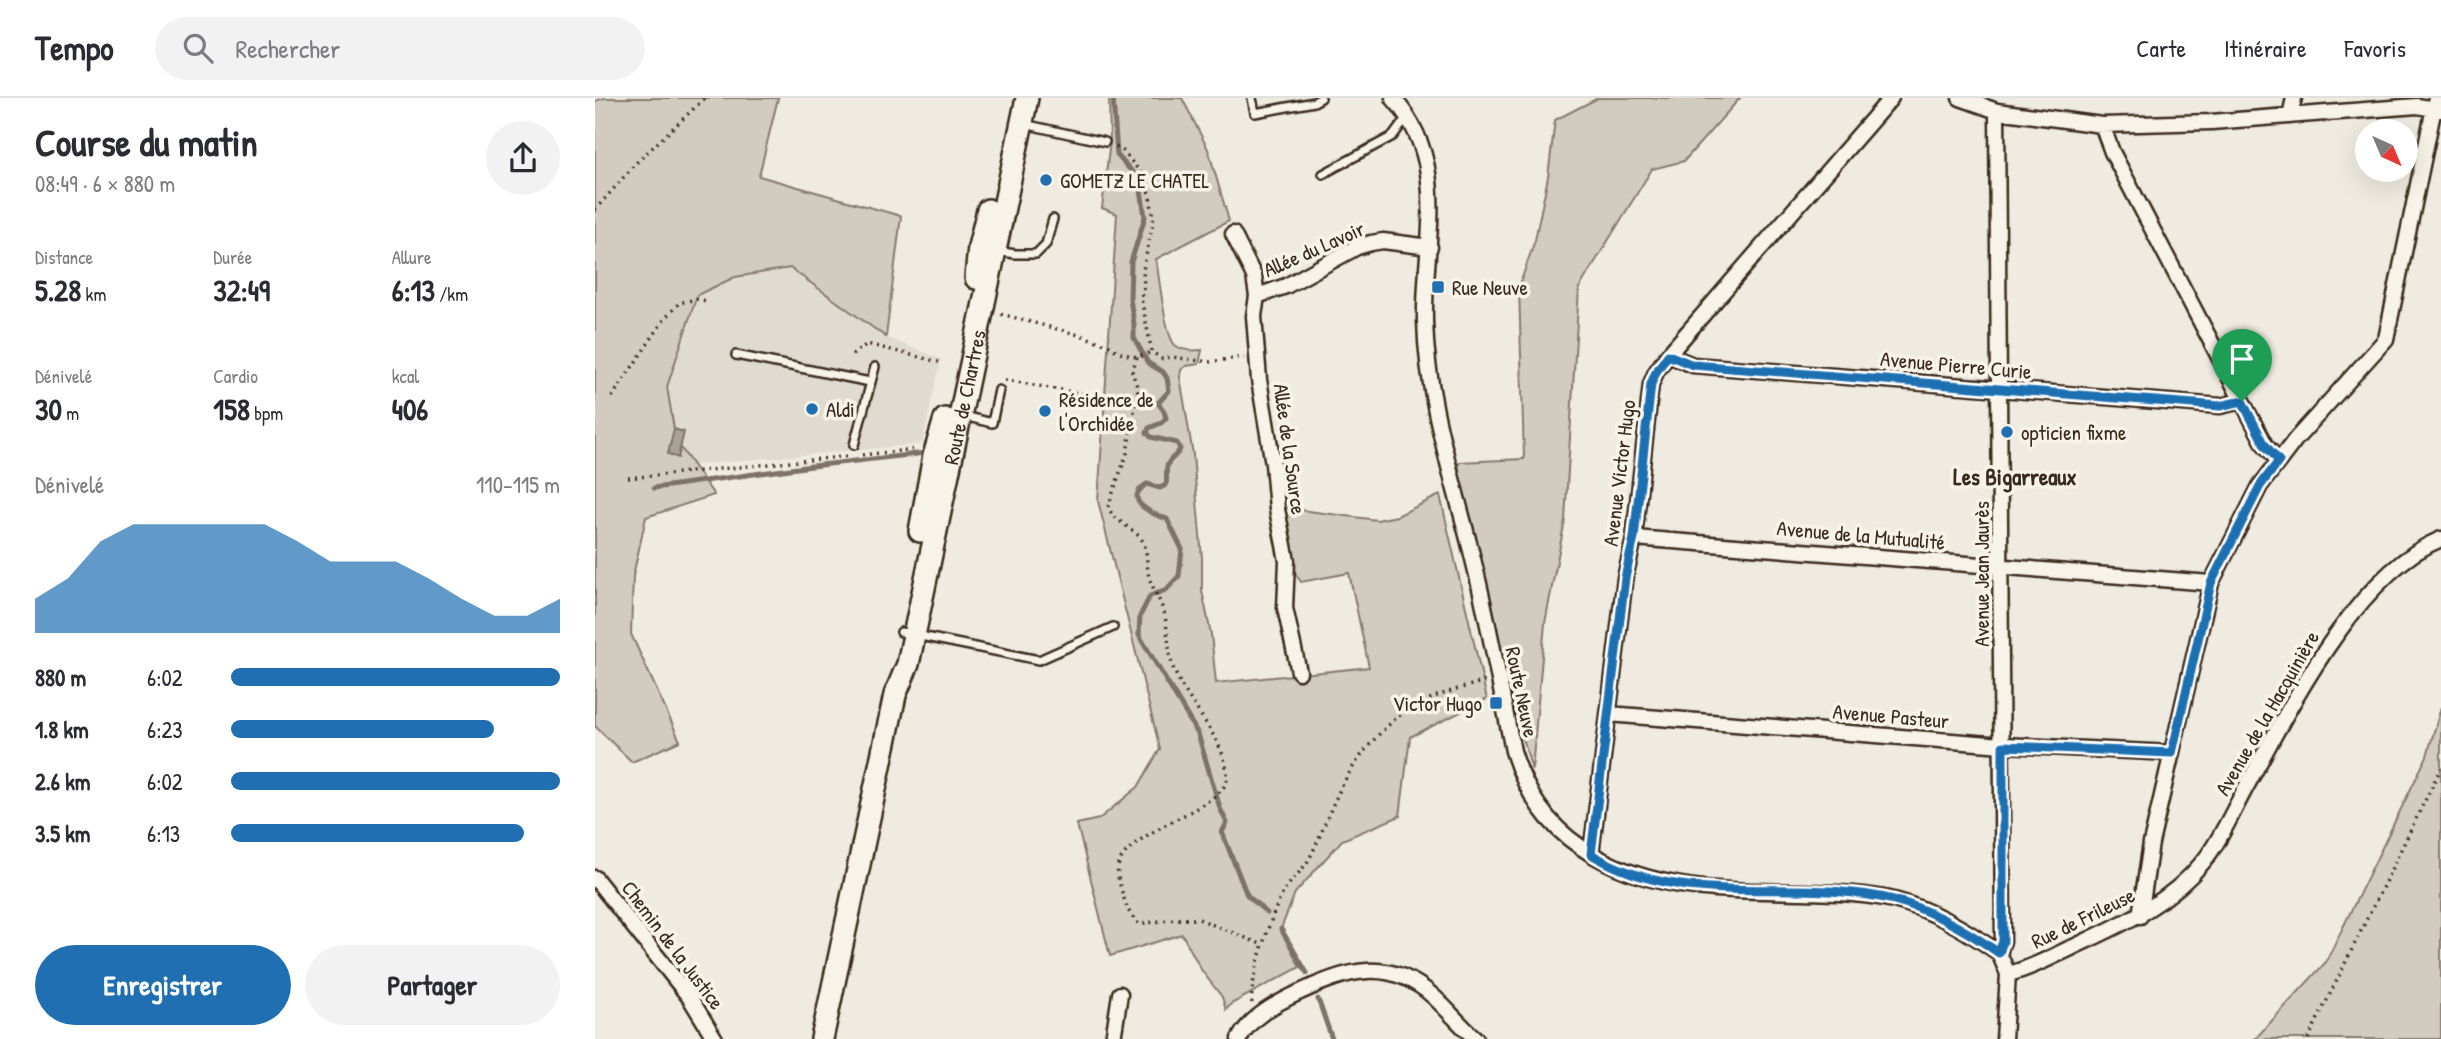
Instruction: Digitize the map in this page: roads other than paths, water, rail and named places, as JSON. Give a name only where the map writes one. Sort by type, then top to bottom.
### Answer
[{"type":"main road","name":"Route de Chartres","points":[[986,249],[1015,98]]},
{"type":"main road","name":"Route de Chartres","points":[[908,634],[954,412],[976,281],[1027,98]]},
{"type":"main road","name":"Route de Chartres","points":[[822,1039],[895,695],[908,664],[908,634],[937,449],[954,412]]},
{"type":"street","name":"Route Neuve","points":[[1393,98],[1408,116],[1423,152],[1430,186],[1430,247],[1425,321],[1433,399],[1443,449],[1473,560],[1513,751],[1521,777],[1542,812],[1556,829],[1591,854],[1624,872],[1671,884],[1715,889],[1829,892],[1894,900],[1953,923],[1999,953]]},
{"type":"street","name":"Avenue Victor Hugo","points":[[1591,854],[1625,578],[1634,538],[1651,384],[1668,355],[1891,98]]},
{"type":"street","points":[[1960,98],[1997,111],[2102,125],[2211,122],[2437,105],[2386,339],[2260,486],[2211,583],[2151,843],[2140,916]]},
{"type":"street","points":[[2290,116],[2294,98]]},
{"type":"street","name":"Avenue Jean Jaurès","points":[[1997,111],[2003,746],[2003,941],[1999,953]]},
{"type":"street","points":[[2102,125],[2112,152],[2265,445],[2279,461]]},
{"type":"street","name":"Allée de la Source","points":[[1233,234],[1254,276],[1257,296],[1254,316],[1256,355],[1273,464],[1277,509],[1287,561],[1285,608],[1299,673]]},
{"type":"street","name":"Allée du Lavoir","points":[[1257,296],[1286,286],[1357,247],[1371,243],[1383,241],[1430,247]]},
{"type":"street","name":"Avenue Pierre Curie","points":[[1668,355],[1693,365],[2000,390],[2220,406],[2242,401]]},
{"type":"street","name":"Avenue de la Mutualité","points":[[1634,538],[2211,583]]},
{"type":"street","name":"Avenue de la Hacquinière","points":[[2202,863],[2327,646],[2366,597],[2399,565],[2441,539]]},
{"type":"street","name":"Avenue Pasteur","points":[[1608,714],[2003,746],[2172,753]]},
{"type":"street","name":"Rue de Frileuse","points":[[2008,974],[2140,916],[2165,899],[2202,863]]},
{"type":"street","name":"Chemin de la Justice","points":[[595,878],[690,998],[715,1039]]},
{"type":"street","points":[[1999,953],[2008,974],[2004,1039]]},
{"type":"street","points":[[1239,1039],[1255,1019],[1311,987],[1336,976],[1364,969],[1391,972],[1413,981],[1433,996],[1476,1039]]},
{"type":"street","points":[[1113,1039],[1120,994]]},
{"type":"lane","points":[[1252,98],[1255,113],[1303,105],[1321,98]]},
{"type":"lane","points":[[1323,174],[1393,136],[1408,116]]},
{"type":"lane","points":[[1021,123],[1105,142]]},
{"type":"lane","points":[[986,249],[1036,254],[1046,244],[1053,219]]},
{"type":"lane","points":[[736,355],[870,382]]},
{"type":"lane","points":[[854,445],[874,367]]},
{"type":"lane","points":[[954,412],[992,423],[999,390]]},
{"type":"lane","points":[[908,634],[1039,660],[1113,627]]},
{"type":"waterway","points":[[1113,98],[1117,155],[1134,174],[1141,190],[1145,217],[1131,262],[1130,299],[1134,338],[1148,363],[1163,372],[1167,378],[1169,391],[1158,403],[1166,418],[1149,428],[1147,433],[1151,437],[1177,443],[1180,449],[1168,464],[1166,485],[1160,488],[1147,484],[1137,496],[1147,510],[1167,519],[1182,549],[1179,576],[1166,590],[1150,596],[1140,616],[1139,635],[1198,734],[1227,823],[1222,832],[1247,895],[1267,913]]},
{"type":"waterway","points":[[654,488],[926,453]]},
{"type":"waterway","points":[[1281,929],[1307,973]]},
{"type":"waterway","points":[[1318,999],[1332,1039]]},
{"type":"place","name":"GOMETZ LE CHATEL","points":[[1046,180]]},
{"type":"place","name":"Rue Neuve","points":[[1438,287]]},
{"type":"place","name":"Aldi","points":[[812,409]]},
{"type":"place","name":"Résidence de l'Orchidée","points":[[1045,411]]},
{"type":"place","name":"opticien fixme","points":[[2007,432]]},
{"type":"place","name":"Victor Hugo","points":[[1496,703]]},
{"type":"district","name":"Les Bigarreaux","points":[[2015,476]]}]
